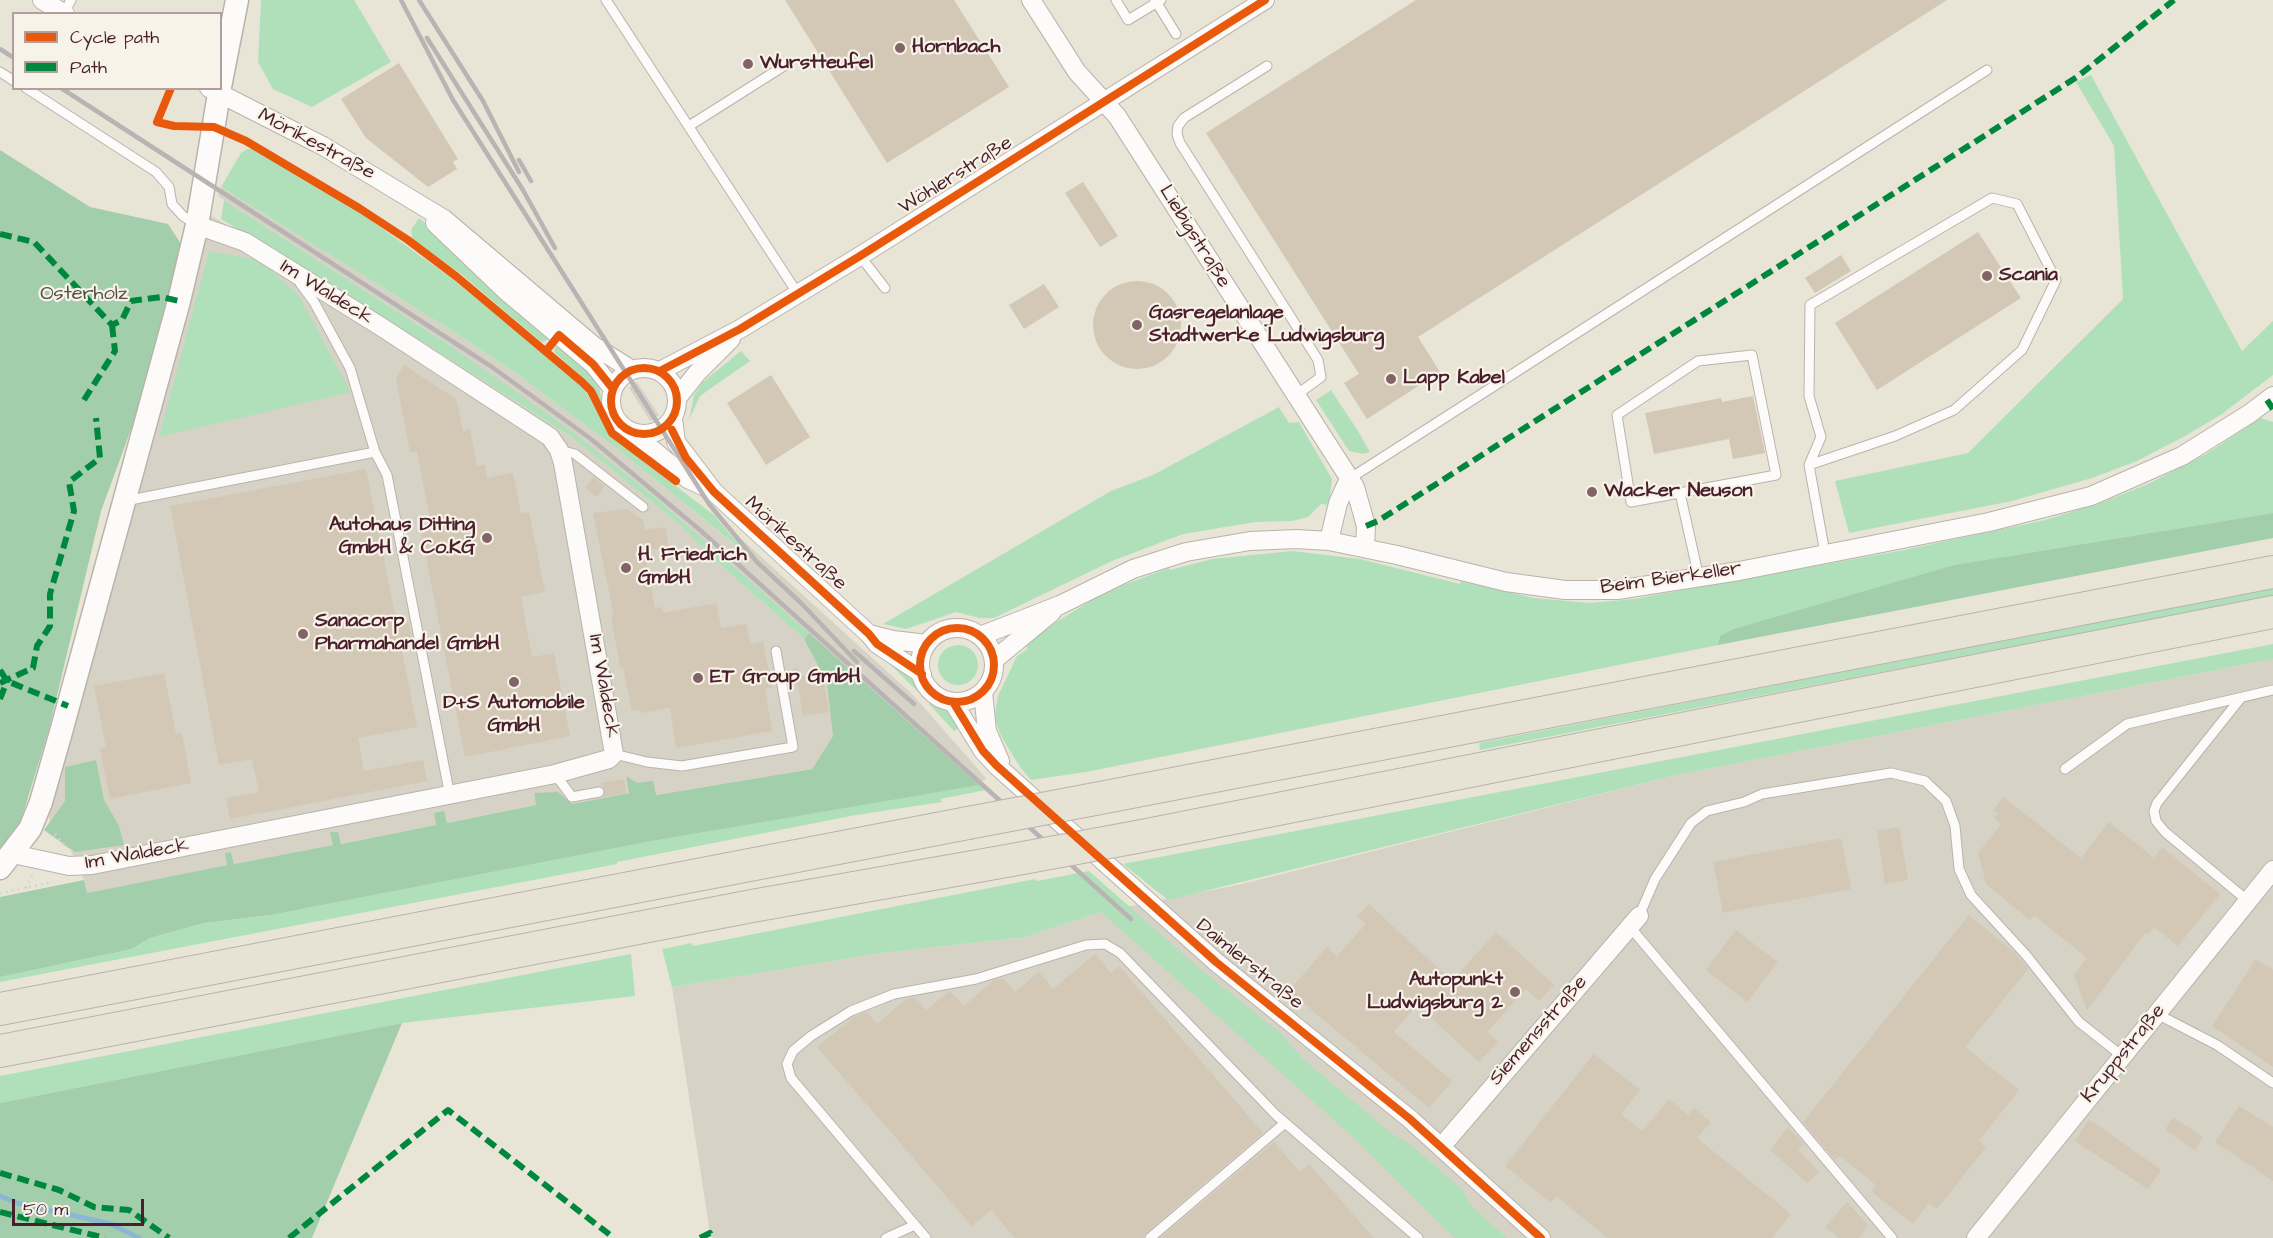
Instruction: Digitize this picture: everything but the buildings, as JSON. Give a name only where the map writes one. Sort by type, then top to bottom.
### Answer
[{"type":"highway","points":[[0,1009],[2273,572]]},
{"type":"highway","points":[[0,1051],[752,906],[1142,836],[2273,612]]},
{"type":"street","points":[[42,0],[63,12]]},
{"type":"street","points":[[222,67],[237,0]]},
{"type":"street","name":"Liebigstraße","points":[[1031,0],[1077,72],[1117,116],[1360,497],[1365,548]]},
{"type":"street","name":"Wöhlerstraße","points":[[660,371],[740,329],[860,256],[1265,0]]},
{"type":"street","points":[[7,861],[30,829],[41,802],[161,374],[202,201],[217,90]]},
{"type":"street","name":"Mörikestraße","points":[[219,90],[323,146],[444,219],[594,346],[632,370]]},
{"type":"street","name":"Mörikestraße","points":[[420,206],[453,243],[593,364],[613,389],[611,399],[615,418],[688,479],[714,492]]},
{"type":"street","name":"Im Waldeck","points":[[7,861],[69,866],[92,865],[555,774],[609,759],[614,754],[571,506],[559,450],[542,431],[292,271],[244,242],[197,225]]},
{"type":"street","name":"Wöhlerstraße","points":[[678,397],[697,373],[740,329]]},
{"type":"street","points":[[613,389],[620,377],[632,370],[646,367],[660,371],[669,377],[678,397]]},
{"type":"street","name":"Mörikestraße","points":[[678,397],[673,419],[676,442],[714,492],[890,655],[922,674]]},
{"type":"street","name":"Beim Bierkeller","points":[[980,636],[1060,604],[1133,569],[1186,552],[1261,540],[1329,541],[1506,582],[1565,590],[1617,590],[1699,578],[1989,522],[2091,496],[2181,456],[2270,398]]},
{"type":"street","points":[[630,431],[649,434],[662,429],[673,419]]},
{"type":"street","points":[[1329,541],[1338,503],[1349,479]]},
{"type":"street","name":"Beim Bierkeller","points":[[994,660],[1060,604]]},
{"type":"street","points":[[952,629],[970,630],[980,636],[987,643],[994,660],[992,677],[983,692],[964,702],[953,702],[936,695],[924,682],[922,674],[921,663],[927,644],[935,636],[952,629]]},
{"type":"street","points":[[869,634],[927,644]]},
{"type":"street","name":"Daimlerstraße","points":[[983,692],[987,731],[1006,774]]},
{"type":"street","name":"Daimlerstraße","points":[[953,702],[983,751],[1006,774],[1216,962],[1327,1050],[1441,1147],[1541,1238]]},
{"type":"street","name":"Kruppstraße","points":[[1976,1238],[2273,870]]},
{"type":"street","name":"Siemensstraße","points":[[1441,1147],[1634,921]]},
{"type":"lane","points":[[606,0],[798,294]]},
{"type":"lane","points":[[1116,0],[1128,20],[1157,1],[1176,34]]},
{"type":"lane","points":[[688,126],[787,64]]},
{"type":"lane","points":[[1267,66],[1184,118],[1178,126],[1177,134],[1186,153],[1318,360],[1321,377],[1295,396]]},
{"type":"lane","points":[[1349,479],[1987,70]]},
{"type":"lane","points":[[29,90],[156,172],[169,187],[172,204],[183,216],[197,225]]},
{"type":"lane","points":[[1809,465],[1895,436],[1954,410],[2022,350],[2056,280],[2017,204],[1992,198],[1810,305],[1809,396],[1821,437],[1809,465],[1825,554]]},
{"type":"lane","points":[[860,256],[885,288]]},
{"type":"lane","points":[[292,271],[315,302],[350,368],[375,452],[387,475],[450,796]]},
{"type":"lane","points":[[1752,355],[1776,475],[1680,493],[1631,502],[1617,415],[1698,361],[1752,355]]},
{"type":"lane","points":[[559,450],[575,454],[643,507]]},
{"type":"lane","points":[[125,501],[375,452]]},
{"type":"lane","points":[[1680,493],[1699,578]]},
{"type":"lane","points":[[614,754],[647,762],[682,766],[793,747],[776,651]]},
{"type":"lane","points":[[2065,769],[2127,724],[2273,690]]},
{"type":"lane","points":[[2240,699],[2157,803],[2154,811],[2156,821],[2164,832],[2247,901]]},
{"type":"lane","points":[[1892,1238],[1634,921],[1655,879],[1691,823],[1707,811],[1744,802],[1762,794],[1891,773],[1924,781],[1946,801],[1955,826],[1959,869],[1971,895],[2026,955],[2079,1022],[2122,1056]]},
{"type":"lane","points":[[555,774],[572,797],[599,792]]},
{"type":"lane","points":[[926,1238],[806,1099],[791,1078],[787,1064],[793,1051],[811,1036],[851,1011],[894,994],[976,979],[1019,968],[1086,945],[1105,944],[1120,953],[1285,1123],[1418,1238]]},
{"type":"lane","points":[[2157,1014],[2217,1045],[2273,1083]]},
{"type":"lane","points":[[1150,1238],[1285,1123]]},
{"type":"lane","points":[[886,1238],[915,1225]]},
{"type":"path","points":[[571,506],[627,493]]},
{"type":"path","points":[[0,893],[56,881]]},
{"type":"shaded area","points":[[221,187],[443,325],[518,375],[612,445],[744,552],[734,538],[737,535],[913,695],[986,778],[979,785],[656,498],[446,343],[218,196]]},
{"type":"shaded area","points":[[200,209],[426,344],[570,436],[679,524],[804,639],[827,683],[832,711],[833,736],[812,769],[655,795],[626,777],[630,793],[572,804],[534,793],[536,805],[446,823],[434,813],[436,825],[340,844],[331,832],[333,845],[234,864],[231,852],[225,853],[227,865],[87,893],[84,880],[70,849],[63,845],[51,827],[48,812]]},
{"type":"shaded area","points":[[637,382],[659,415],[653,420],[650,421],[629,388]]},
{"type":"shaded area","points":[[2273,659],[2273,1238],[712,1238],[710,1233],[672,987],[882,953],[1025,937],[1101,912],[1242,884],[1677,775]]},
{"type":"green space","points":[[261,0],[354,0],[391,62],[312,107],[273,89],[258,62]]},
{"type":"green space","points":[[2091,75],[2242,351],[2273,321],[2273,375],[2222,414],[2185,436],[2137,461],[2092,478],[2012,501],[1849,533],[1835,481],[1968,453],[2123,299],[2114,146],[2076,82]]},
{"type":"green space","points":[[252,149],[355,209],[454,280],[579,384],[589,396],[610,436],[714,515],[747,554],[612,445],[518,375],[443,325],[221,187],[241,153]]},
{"type":"green space","name":"Osterholz","points":[[0,150],[90,207],[168,224],[185,250],[133,424],[101,511],[49,729],[18,830],[0,853]]},
{"type":"green space","points":[[224,200],[446,343],[566,427],[656,498],[809,633],[804,639],[679,524],[570,436],[426,344],[221,219]]},
{"type":"green space","points":[[419,218],[552,336],[543,342],[539,340],[461,274],[413,240],[411,230]]},
{"type":"green space","points":[[209,251],[259,260],[299,296],[351,392],[159,437]]},
{"type":"green space","points":[[560,343],[582,360],[599,385],[602,403],[587,381],[555,353],[554,349]]},
{"type":"green space","points":[[741,351],[750,361],[700,396],[689,420],[694,395],[703,382]]},
{"type":"green space","points":[[1331,390],[1370,452],[1363,454],[1349,451],[1316,400]]},
{"type":"green space","points":[[1279,407],[1289,423],[1299,422],[1332,479],[1329,505],[1321,504],[1308,517],[1292,521],[1255,522],[1183,534],[1112,561],[994,618],[979,618],[956,612],[906,629],[883,624],[1111,491],[1153,475]]},
{"type":"green space","points":[[2261,418],[2273,422],[2273,513],[1954,565],[1720,636],[1718,645],[1086,772],[1031,780],[1001,736],[996,722],[998,696],[1017,656],[1028,649],[1024,642],[1092,600],[1169,568],[1170,570],[1212,559],[1292,551],[1360,559],[1460,584],[1461,581],[1534,598],[1590,603],[1633,599],[1904,550],[2045,520],[2103,502],[2148,484],[2206,454]]},
{"type":"green space","points":[[2273,513],[2273,538],[1718,645],[1720,636],[1734,629],[1954,565]]},
{"type":"green space","points":[[2273,588],[2273,596],[1480,750],[1479,743]]},
{"type":"green space","points":[[809,633],[979,785],[652,841],[271,915],[204,923],[150,938],[132,949],[0,977],[0,897],[84,880],[87,893],[227,865],[225,853],[231,852],[234,864],[333,845],[330,832],[338,832],[341,844],[436,825],[434,813],[444,811],[447,823],[536,805],[534,793],[558,792],[572,804],[629,793],[626,776],[637,783],[653,781],[656,795],[812,769],[833,736],[827,683],[804,639]]},
{"type":"green space","points":[[2273,644],[2273,659],[1677,775],[1168,900],[1123,864]]},
{"type":"green space","points":[[958,645],[966,646],[972,651],[977,657],[977,673],[972,679],[966,684],[958,685],[950,684],[944,679],[939,673],[938,665],[939,657],[944,651],[950,646]]},
{"type":"green space","points":[[884,658],[909,674],[920,690],[918,692]]},
{"type":"green space","points":[[932,702],[952,714],[962,726],[954,731],[929,704]]},
{"type":"green space","points":[[96,760],[104,800],[119,826],[124,845],[75,852],[44,830],[65,801],[65,767]]},
{"type":"green space","points":[[979,784],[986,790],[940,799],[942,802],[856,815],[617,862],[617,864],[0,982],[0,977],[132,949],[150,938],[204,923],[271,915],[652,841]]},
{"type":"green space","points":[[1089,871],[1200,969],[1279,1032],[1304,1060],[1391,1133],[1411,1145],[1463,1190],[1470,1205],[1507,1238],[1455,1238],[1343,1128],[1101,912],[1025,937],[882,953],[672,987],[662,949],[692,943],[693,946],[1035,879],[1037,881]]},
{"type":"green space","points":[[631,954],[635,996],[402,1023],[0,1103],[0,1076]]},
{"type":"green space","points":[[402,1023],[312,1238],[0,1238],[0,1103]]},
{"type":"waterway","points":[[0,1196],[17,1203],[111,1224],[139,1238]]},
{"type":"railway","points":[[401,0],[453,100],[709,504],[757,562],[801,603],[857,662]]},
{"type":"railway","points":[[419,0],[483,101],[519,172]]},
{"type":"railway","points":[[427,38],[523,190],[555,248]]},
{"type":"railway","points":[[0,49],[12,57]]},
{"type":"railway","points":[[64,90],[492,367],[591,439],[700,530],[1131,919]]},
{"type":"railway","points":[[519,160],[531,181]]},
{"type":"railway","points":[[854,651],[914,704]]},
{"type":"marked path","points":[[1366,526],[1378,521],[2077,77],[2174,0]]},
{"type":"marked path","points":[[0,234],[34,242],[112,325],[122,320],[131,301],[162,297],[179,301]]},
{"type":"marked path","points":[[84,400],[115,351],[112,325]]},
{"type":"marked path","points":[[2267,400],[2273,409]]},
{"type":"marked path","points":[[0,683],[33,668],[37,646],[50,626],[50,594],[74,511],[69,482],[100,458],[96,418]]},
{"type":"marked path","points":[[0,670],[7,681],[68,706]]},
{"type":"marked path","points":[[0,699],[7,681]]},
{"type":"marked path","points":[[289,1238],[448,1110],[614,1238]]},
{"type":"marked path","points":[[0,1173],[59,1190],[94,1207],[129,1210],[169,1238]]},
{"type":"marked path","points":[[0,1212],[105,1238]]},
{"type":"marked path","points":[[700,1238],[710,1233],[712,1238]]},
{"type":"cycle path","points":[[660,371],[740,329],[860,256],[1265,0]]},
{"type":"cycle path","points":[[170,90],[157,122],[174,126],[214,127],[246,141],[408,240],[457,277],[582,382],[591,391],[612,433],[676,481]]},
{"type":"cycle path","points":[[546,351],[559,335],[593,364],[613,389]]},
{"type":"cycle path","points":[[637,368],[651,368],[663,373],[672,382],[677,401],[675,414],[668,425],[651,434],[637,434],[625,429],[616,420],[611,408],[611,394],[616,382],[625,373],[637,368]]},
{"type":"cycle path","points":[[672,430],[686,458],[714,492],[869,634],[877,644],[922,674]]},
{"type":"cycle path","points":[[957,628],[971,631],[983,639],[991,651],[994,665],[991,679],[983,691],[971,699],[957,702],[943,699],[931,691],[923,679],[920,665],[923,651],[931,639],[943,631],[957,628]]},
{"type":"cycle path","points":[[953,702],[983,751],[997,766],[1216,962],[1410,1119],[1541,1238]]},
{"type":"place","name":"Hornbach","points":[[900,48]]},
{"type":"place","name":"Wurstteufel","points":[[748,64]]},
{"type":"place","name":"Scania","points":[[1987,276]]},
{"type":"place","name":"Gasregelanlage Stadtwerke Ludwigsburg","points":[[1137,325]]},
{"type":"place","name":"Lapp Kabel","points":[[1391,379]]},
{"type":"place","name":"Wacker Neuson","points":[[1592,492]]},
{"type":"place","name":"Autohaus Ditting GmbH & Co.KG","points":[[487,538]]},
{"type":"place","name":"H. Friedrich GmbH","points":[[626,568]]},
{"type":"place","name":"Sanacorp Pharmahandel GmbH","points":[[303,634]]},
{"type":"place","name":"ET Group GmbH","points":[[698,678]]},
{"type":"place","name":"D+S Automobile GmbH","points":[[514,682]]},
{"type":"place","name":"Autopunkt Ludwigsburg 2","points":[[1515,992]]}]
